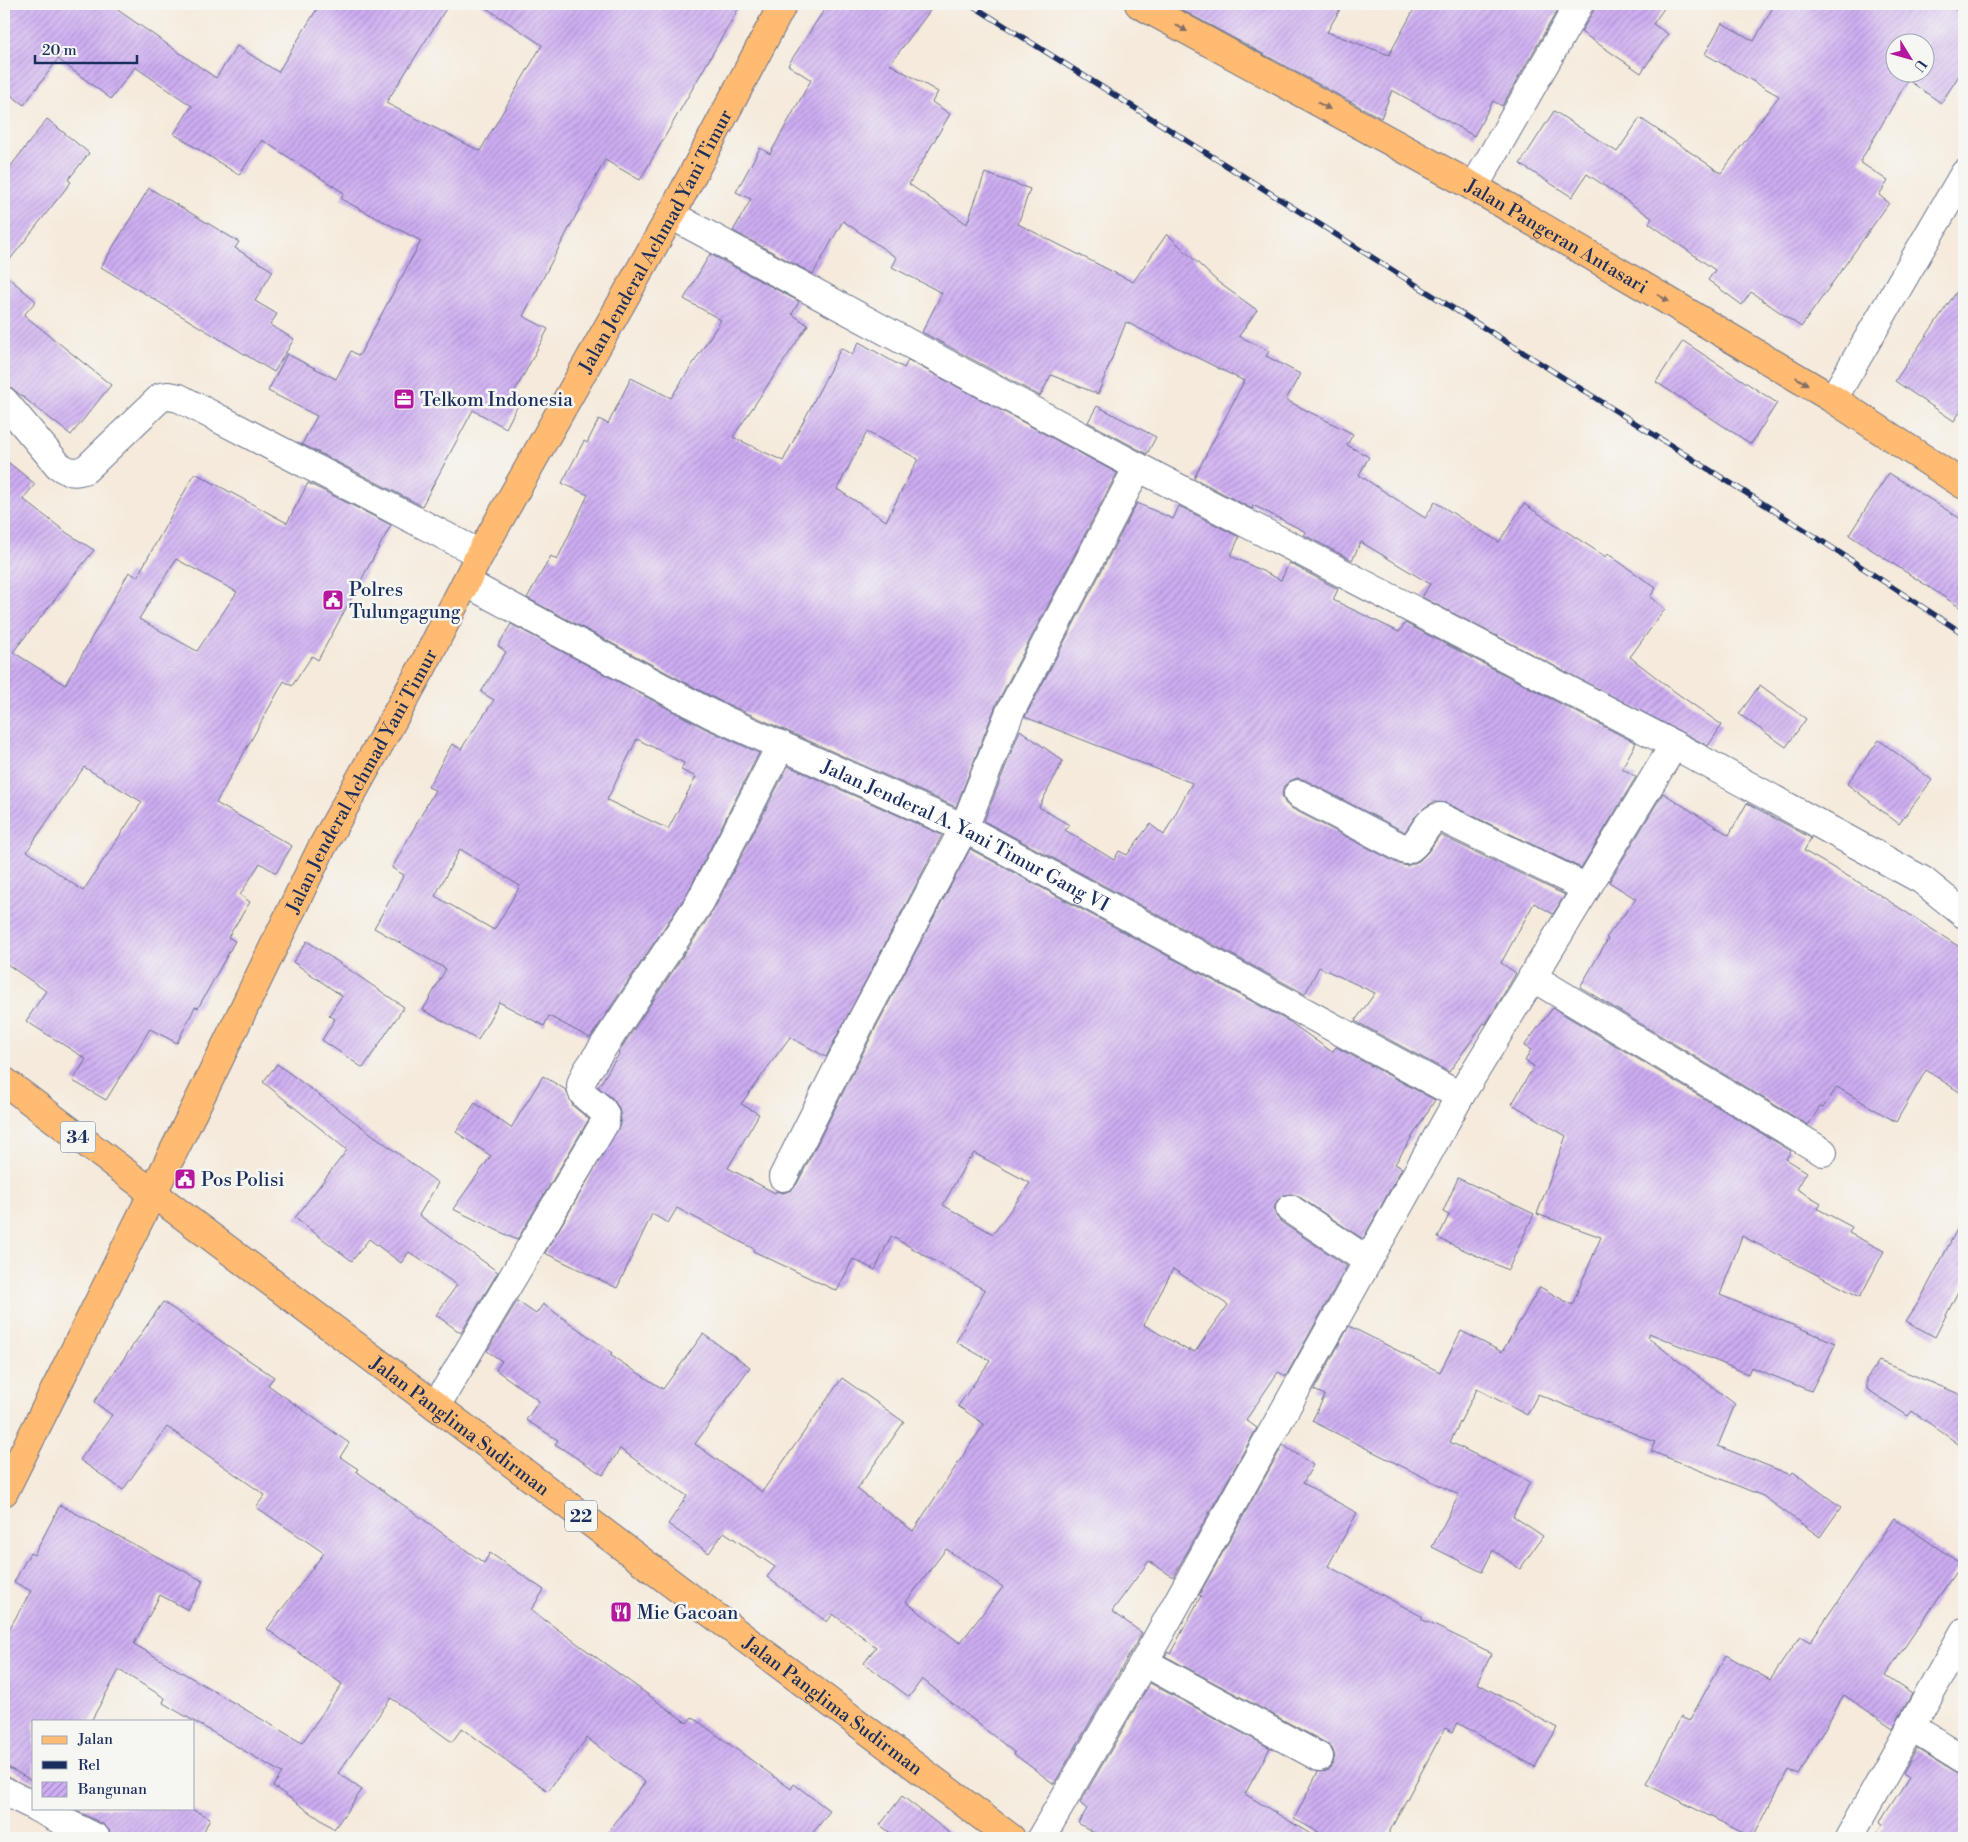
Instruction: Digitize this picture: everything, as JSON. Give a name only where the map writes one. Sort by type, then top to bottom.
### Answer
[{"type":"main road","name":"Jalan Jenderal Achmad Yani Timur","points":[[4,1492],[210,1078],[321,849],[423,666],[467,584],[480,554],[671,215],[783,4]]},
{"type":"main road","name":"Jalan Pangeran Antasari","points":[[1139,4],[1474,187],[1832,400],[1964,485]]},
{"type":"main road","name":"34","points":[[4,1081],[152,1193]]},
{"type":"main road","name":"Jalan Panglima Sudirman","points":[[152,1193],[272,1286],[436,1406],[1011,1838]]},
{"type":"street","points":[[1474,187],[1579,4]]},
{"type":"street","points":[[1832,400],[1964,174]]},
{"type":"street","points":[[671,215],[1138,467],[1674,745],[1922,880],[1964,914]]},
{"type":"street","points":[[4,401],[58,464],[67,471],[76,473],[86,470],[161,398],[169,396],[179,398],[480,554]]},
{"type":"street","points":[[783,1177],[863,1018],[964,828],[1010,712],[1138,467]]},
{"type":"street","name":"Jalan Jenderal A. Yani Timur Gang VI","points":[[467,584],[711,714],[964,828],[1460,1096]]},
{"type":"street","points":[[436,1406],[606,1120],[604,1111],[583,1093],[581,1087],[587,1070],[700,902],[781,745]]},
{"type":"street","points":[[1041,1838],[1144,1662],[1460,1096],[1674,745]]},
{"type":"street","points":[[1298,794],[1406,850],[1415,844],[1431,821],[1440,817],[1587,888]]},
{"type":"street","points":[[1532,977],[1823,1152]]},
{"type":"street","points":[[1290,1209],[1368,1260]]},
{"type":"street","points":[[1849,1838],[1911,1726],[1963,1639]]},
{"type":"street","points":[[1144,1662],[1319,1757]]},
{"type":"street","points":[[1911,1726],[1964,1760]]},
{"type":"street","points":[[4,1791],[32,1805]]},
{"type":"street","points":[[42,1810],[96,1838]]},
{"type":"building","points":[[4,4],[109,4],[216,78],[237,46],[278,72],[320,4],[449,4],[386,103],[480,151],[542,45],[480,4],[741,4],[640,180],[605,160],[523,316],[548,329],[513,395],[521,399],[506,428],[473,410],[422,506],[302,444],[317,416],[268,391],[287,354],[336,379],[351,351],[359,356],[421,241],[341,199],[344,193],[262,140],[239,175],[174,134],[192,106],[135,67],[111,99],[58,59],[24,105],[4,90]]},
{"type":"building","points":[[828,4],[935,4],[890,64],[938,92],[932,102],[950,114],[909,184],[967,224],[985,173],[1030,189],[1018,224],[1133,282],[1167,234],[1219,283],[1257,310],[1239,336],[1269,351],[1266,356],[1300,374],[1286,400],[1353,434],[1347,445],[1369,457],[1359,475],[1425,518],[1435,502],[1499,542],[1524,504],[1606,557],[1608,554],[1656,588],[1650,597],[1665,609],[1630,657],[1722,725],[1708,746],[1422,597],[1430,584],[1361,542],[1352,560],[1304,535],[1306,532],[1253,505],[1252,509],[1194,478],[1244,381],[1126,322],[1098,394],[1051,375],[1040,396],[922,332],[942,293],[892,267],[897,258],[843,221],[813,274],[733,231],[751,199],[736,192],[760,148],[770,154],[811,80],[788,65]]},
{"type":"building","points":[[1171,4],[1343,4],[1327,32],[1389,55],[1417,4],[1561,4],[1502,106],[1493,101],[1474,136],[1392,90],[1381,118]]},
{"type":"building","points":[[1595,4],[1667,4],[1653,24],[1668,34],[1641,73],[1581,32],[1593,12]]},
{"type":"building","points":[[1775,4],[1946,4],[1964,15],[1964,68],[1941,103],[1911,82],[1936,82],[1936,32],[1886,32],[1886,82],[1907,82],[1860,162],[1888,181],[1879,195],[1889,203],[1801,327],[1751,292],[1742,305],[1708,280],[1715,270],[1649,223],[1652,218],[1587,174],[1572,197],[1520,164],[1554,111],[1617,152],[1640,118],[1721,173],[1779,96],[1705,54],[1722,23],[1754,41]]},
{"type":"building","points":[[47,119],[89,153],[68,180],[71,182],[4,267],[4,175]]},
{"type":"building","points":[[149,188],[239,242],[235,248],[273,271],[255,301],[277,314],[270,325],[294,339],[274,372],[101,267]]},
{"type":"building","points":[[710,254],[799,302],[792,314],[808,325],[733,437],[783,461],[841,348],[852,355],[859,342],[904,368],[908,360],[1117,473],[996,705],[956,807],[718,700],[527,598],[551,556],[557,560],[588,495],[562,483],[584,441],[587,443],[599,419],[608,424],[631,378],[671,398],[721,320],[684,299]],"holes":[[[867,432],[918,459],[886,521],[837,489]]]},
{"type":"building","points":[[4,274],[36,301],[24,315],[111,385],[71,435],[4,382]]},
{"type":"building","points":[[1964,281],[1964,406],[1954,421],[1895,381]]},
{"type":"building","points":[[1683,341],[1777,403],[1751,444],[1656,382]]},
{"type":"building","points":[[1097,406],[1156,437],[1147,454],[1088,422]]},
{"type":"building","points":[[4,459],[35,484],[23,499],[67,533],[94,550],[13,652],[65,685],[129,572],[137,577],[195,473],[287,523],[308,483],[391,525],[318,660],[312,656],[292,686],[284,681],[216,803],[292,846],[276,873],[260,863],[240,895],[250,902],[228,937],[235,941],[198,1008],[195,1007],[177,1043],[150,1029],[106,1100],[73,1081],[86,1059],[26,1021],[46,991],[4,962]],"holes":[[[176,559],[237,592],[197,651],[139,619]],[[84,767],[142,802],[83,891],[27,851]]]},
{"type":"building","points":[[1889,473],[1964,521],[1964,610],[1849,535]]},
{"type":"building","points":[[1137,503],[1173,519],[1179,506],[1239,537],[1231,556],[1281,580],[1289,563],[1338,589],[1333,600],[1399,632],[1405,623],[1636,743],[1622,768],[1636,777],[1581,868],[1446,803],[1434,802],[1425,807],[1414,818],[1405,832],[1305,780],[1297,778],[1284,786],[1282,795],[1285,803],[1291,808],[1399,864],[1407,866],[1419,861],[1440,835],[1565,895],[1553,914],[1534,903],[1501,963],[1516,973],[1486,1024],[1484,1023],[1449,1072],[1355,1021],[1375,993],[1319,967],[1305,994],[984,821],[1020,730],[1063,761],[1039,807],[1069,825],[1065,830],[1114,860],[1119,851],[1127,855],[1150,824],[1164,835],[1192,783],[1025,717]]},
{"type":"building","points":[[511,624],[704,728],[759,753],[687,894],[590,1038],[549,1016],[544,1026],[499,1002],[478,1040],[423,1010],[446,969],[374,928],[404,875],[392,868],[435,790],[428,787],[452,744],[461,749],[494,700],[481,692],[506,652],[498,646]],"holes":[[[637,739],[684,763],[681,770],[696,777],[668,829],[607,800]],[[460,849],[520,886],[494,930],[435,896]]]},
{"type":"building","points":[[1760,685],[1806,719],[1786,747],[1739,714]]},
{"type":"building","points":[[1879,740],[1932,780],[1899,824],[1847,784]]},
{"type":"building","points":[[788,766],[942,835],[826,1057],[790,1037],[741,1104],[759,1114],[728,1168],[775,1193],[776,1191],[783,1193],[791,1190],[797,1184],[877,1025],[970,849],[1290,1022],[1332,1052],[1336,1047],[1435,1100],[1395,1164],[1402,1168],[1363,1239],[1298,1196],[1284,1195],[1277,1201],[1274,1208],[1276,1216],[1281,1222],[1347,1266],[1286,1376],[1278,1372],[1246,1420],[1257,1428],[1173,1577],[1149,1561],[1112,1611],[1142,1633],[1054,1784],[922,1679],[909,1697],[864,1663],[876,1647],[833,1614],[827,1622],[767,1577],[775,1567],[724,1532],[709,1553],[668,1524],[687,1496],[620,1449],[603,1475],[555,1444],[558,1440],[526,1420],[539,1401],[496,1370],[502,1361],[487,1351],[517,1301],[536,1314],[543,1304],[612,1353],[610,1355],[663,1389],[703,1334],[750,1367],[695,1444],[762,1492],[842,1378],[904,1422],[857,1489],[913,1531],[984,1424],[958,1406],[990,1361],[956,1342],[985,1290],[891,1236],[875,1270],[853,1259],[837,1291],[753,1251],[754,1249],[677,1208],[668,1223],[652,1214],[617,1288],[545,1253],[619,1127],[621,1120],[619,1108],[612,1098],[598,1087],[618,1053],[713,911]],"holes":[[[974,1153],[1030,1183],[993,1234],[943,1205],[969,1158]],[[1173,1269],[1228,1305],[1195,1352],[1189,1349],[1189,1351],[1144,1325]],[[946,1549],[1003,1587],[960,1643],[906,1602]]]},
{"type":"building","points":[[1663,793],[1729,835],[1747,803],[1811,838],[1804,851],[1872,890],[1964,950],[1964,1095],[1926,1070],[1896,1122],[1837,1087],[1823,1108],[1820,1107],[1808,1125],[1580,987],[1608,939],[1606,938],[1636,899],[1609,882]]},
{"type":"building","points":[[307,941],[404,1007],[363,1068],[322,1040],[335,1019],[329,1015],[342,996],[293,962]]},
{"type":"building","points":[[1553,1008],[1791,1151],[1786,1159],[1807,1172],[1797,1189],[1821,1203],[1818,1209],[1852,1227],[1849,1233],[1884,1251],[1860,1297],[1742,1236],[1720,1295],[1836,1343],[1811,1391],[1751,1367],[1748,1374],[1649,1333],[1647,1337],[1735,1404],[1718,1446],[1791,1475],[1793,1472],[1841,1507],[1820,1537],[1763,1496],[1651,1451],[1655,1442],[1538,1394],[1527,1415],[1477,1389],[1450,1442],[1530,1482],[1513,1516],[1543,1536],[1520,1569],[1493,1550],[1482,1572],[1432,1547],[1459,1495],[1312,1421],[1325,1395],[1314,1390],[1349,1326],[1440,1372],[1461,1331],[1502,1352],[1540,1287],[1572,1305],[1601,1237],[1537,1214],[1566,1136],[1512,1104],[1534,1066],[1525,1061],[1531,1050],[1524,1046]]},
{"type":"building","points":[[277,1064],[438,1183],[419,1215],[498,1272],[461,1333],[436,1315],[457,1285],[409,1252],[401,1263],[369,1239],[352,1261],[295,1218],[347,1150],[263,1082]]},
{"type":"building","points":[[543,1076],[566,1090],[573,1106],[589,1119],[517,1240],[453,1209],[491,1156],[456,1132],[475,1103],[511,1128]]},
{"type":"building","points":[[1458,1178],[1534,1214],[1508,1270],[1438,1238],[1449,1215],[1443,1212]]},
{"type":"building","points":[[1964,1216],[1964,1280],[1935,1337],[1906,1321],[1920,1300]]},
{"type":"building","points":[[163,1302],[274,1377],[268,1385],[349,1443],[340,1457],[358,1469],[356,1471],[484,1563],[490,1553],[544,1590],[531,1610],[687,1723],[692,1717],[791,1789],[794,1784],[830,1811],[809,1838],[604,1838],[645,1782],[587,1738],[548,1791],[462,1728],[452,1742],[391,1698],[338,1773],[362,1790],[334,1829],[273,1786],[282,1773],[195,1722],[195,1720],[163,1703],[165,1698],[119,1670],[92,1720],[32,1720],[32,1781],[4,1765],[4,1638],[31,1591],[14,1582],[30,1553],[34,1555],[60,1505],[203,1581],[188,1610],[160,1595],[134,1644],[302,1743],[342,1684],[267,1629],[324,1553],[256,1507],[265,1495],[167,1427],[123,1490],[80,1460],[112,1415],[94,1402]]},
{"type":"building","points":[[1879,1361],[1964,1396],[1964,1448],[1912,1411],[1908,1416],[1867,1389],[1867,1378]]},
{"type":"building","points":[[1283,1445],[1313,1465],[1303,1483],[1357,1513],[1328,1566],[1423,1617],[1421,1619],[1492,1653],[1477,1683],[1557,1728],[1535,1767],[1458,1723],[1453,1732],[1445,1728],[1386,1838],[1330,1838],[1294,1819],[1318,1772],[1327,1771],[1333,1764],[1335,1756],[1332,1748],[1165,1656],[1168,1652],[1170,1654],[1201,1596],[1199,1595]]},
{"type":"building","points":[[1894,1518],[1961,1564],[1885,1676],[1912,1694],[1893,1728],[1844,1695],[1798,1775],[1788,1770],[1753,1838],[1646,1784],[1681,1717],[1689,1721],[1726,1655],[1770,1680],[1800,1636],[1810,1642]]},
{"type":"building","points":[[1150,1683],[1270,1748],[1245,1794],[1317,1838],[1103,1838],[1078,1823],[1087,1809],[1080,1803]]},
{"type":"building","points":[[1917,1749],[1964,1776],[1964,1838],[1875,1838],[1883,1825],[1880,1823],[1909,1778],[1903,1774]]},
{"type":"building","points":[[902,1796],[956,1838],[897,1838],[880,1825]]},
{"type":"building","points":[[75,1810],[193,1810],[210,1818],[201,1838],[111,1838],[109,1830],[103,1824]]},
{"type":"railway","points":[[970,4],[1805,530],[1964,634]]},
{"type":"place","name":"Telkom Indonesia","points":[[404,399]]},
{"type":"place","name":"Polres Tulungagung","points":[[333,600]]},
{"type":"place","name":"Pos Polisi","points":[[185,1179]]},
{"type":"place","name":"Mie Gacoan","points":[[621,1612]]}]
